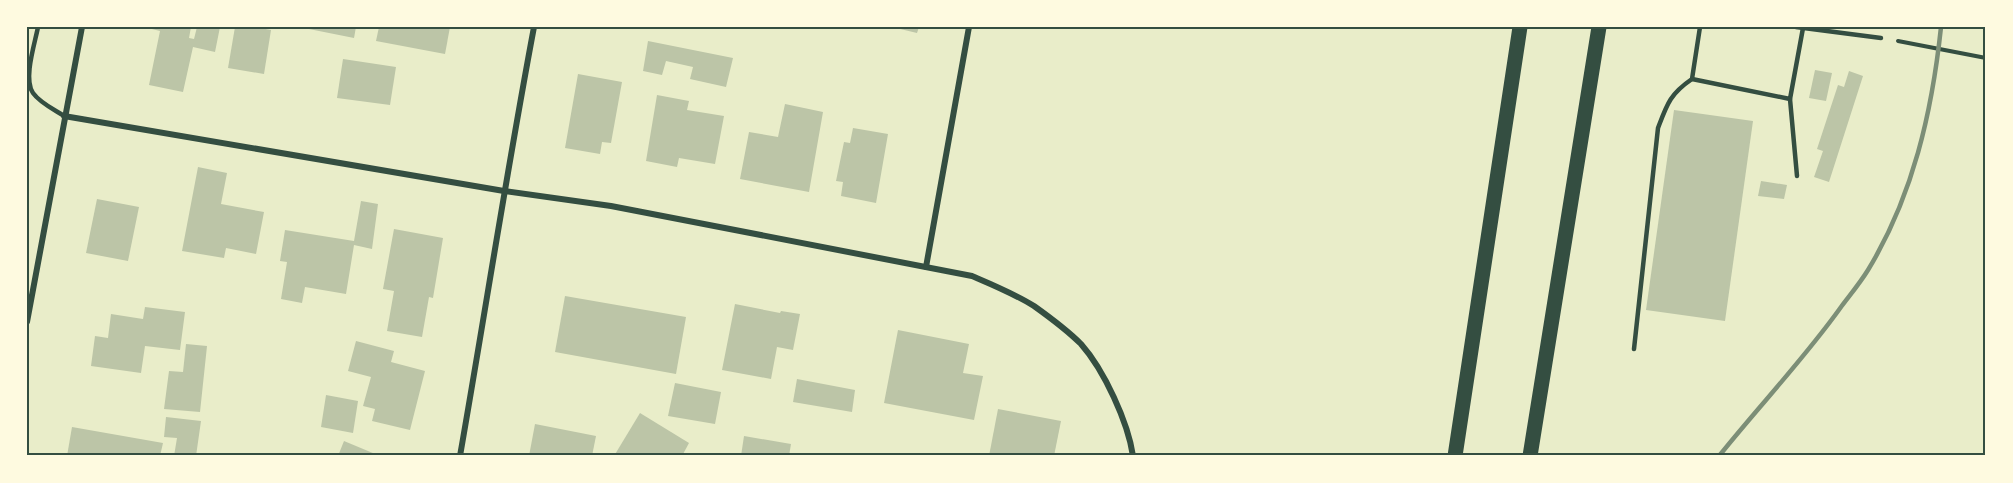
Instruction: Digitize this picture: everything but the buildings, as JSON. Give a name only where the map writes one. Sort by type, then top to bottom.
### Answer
[{"type":"main road","points":[[1455,456],[1520,27]]},
{"type":"main road","points":[[1530,456],[1599,27]]},
{"type":"street","points":[[27,322],[82,27]]},
{"type":"street","points":[[460,456],[534,27]]},
{"type":"street","points":[[926,267],[969,27]]},
{"type":"street","points":[[64,116],[504,191],[611,206],[972,276],[1035,307],[1081,345],[1112,390],[1131,441],[1133,456]]},
{"type":"lane","points":[[38,27],[29,73],[30,85],[33,93],[64,116]]},
{"type":"lane","points":[[1692,79],[1700,27]]},
{"type":"lane","points":[[1796,27],[1881,38]]},
{"type":"lane","points":[[1797,176],[1790,99],[1803,28]]},
{"type":"lane","points":[[1634,349],[1658,128],[1668,100],[1678,88],[1692,79],[1790,99]]},
{"type":"path","points":[[1881,38],[1986,58]]},
{"type":"railway","points":[[1719,456],[1827,326],[1865,275],[1884,242],[1918,153],[1932,90],[1941,27]]}]
